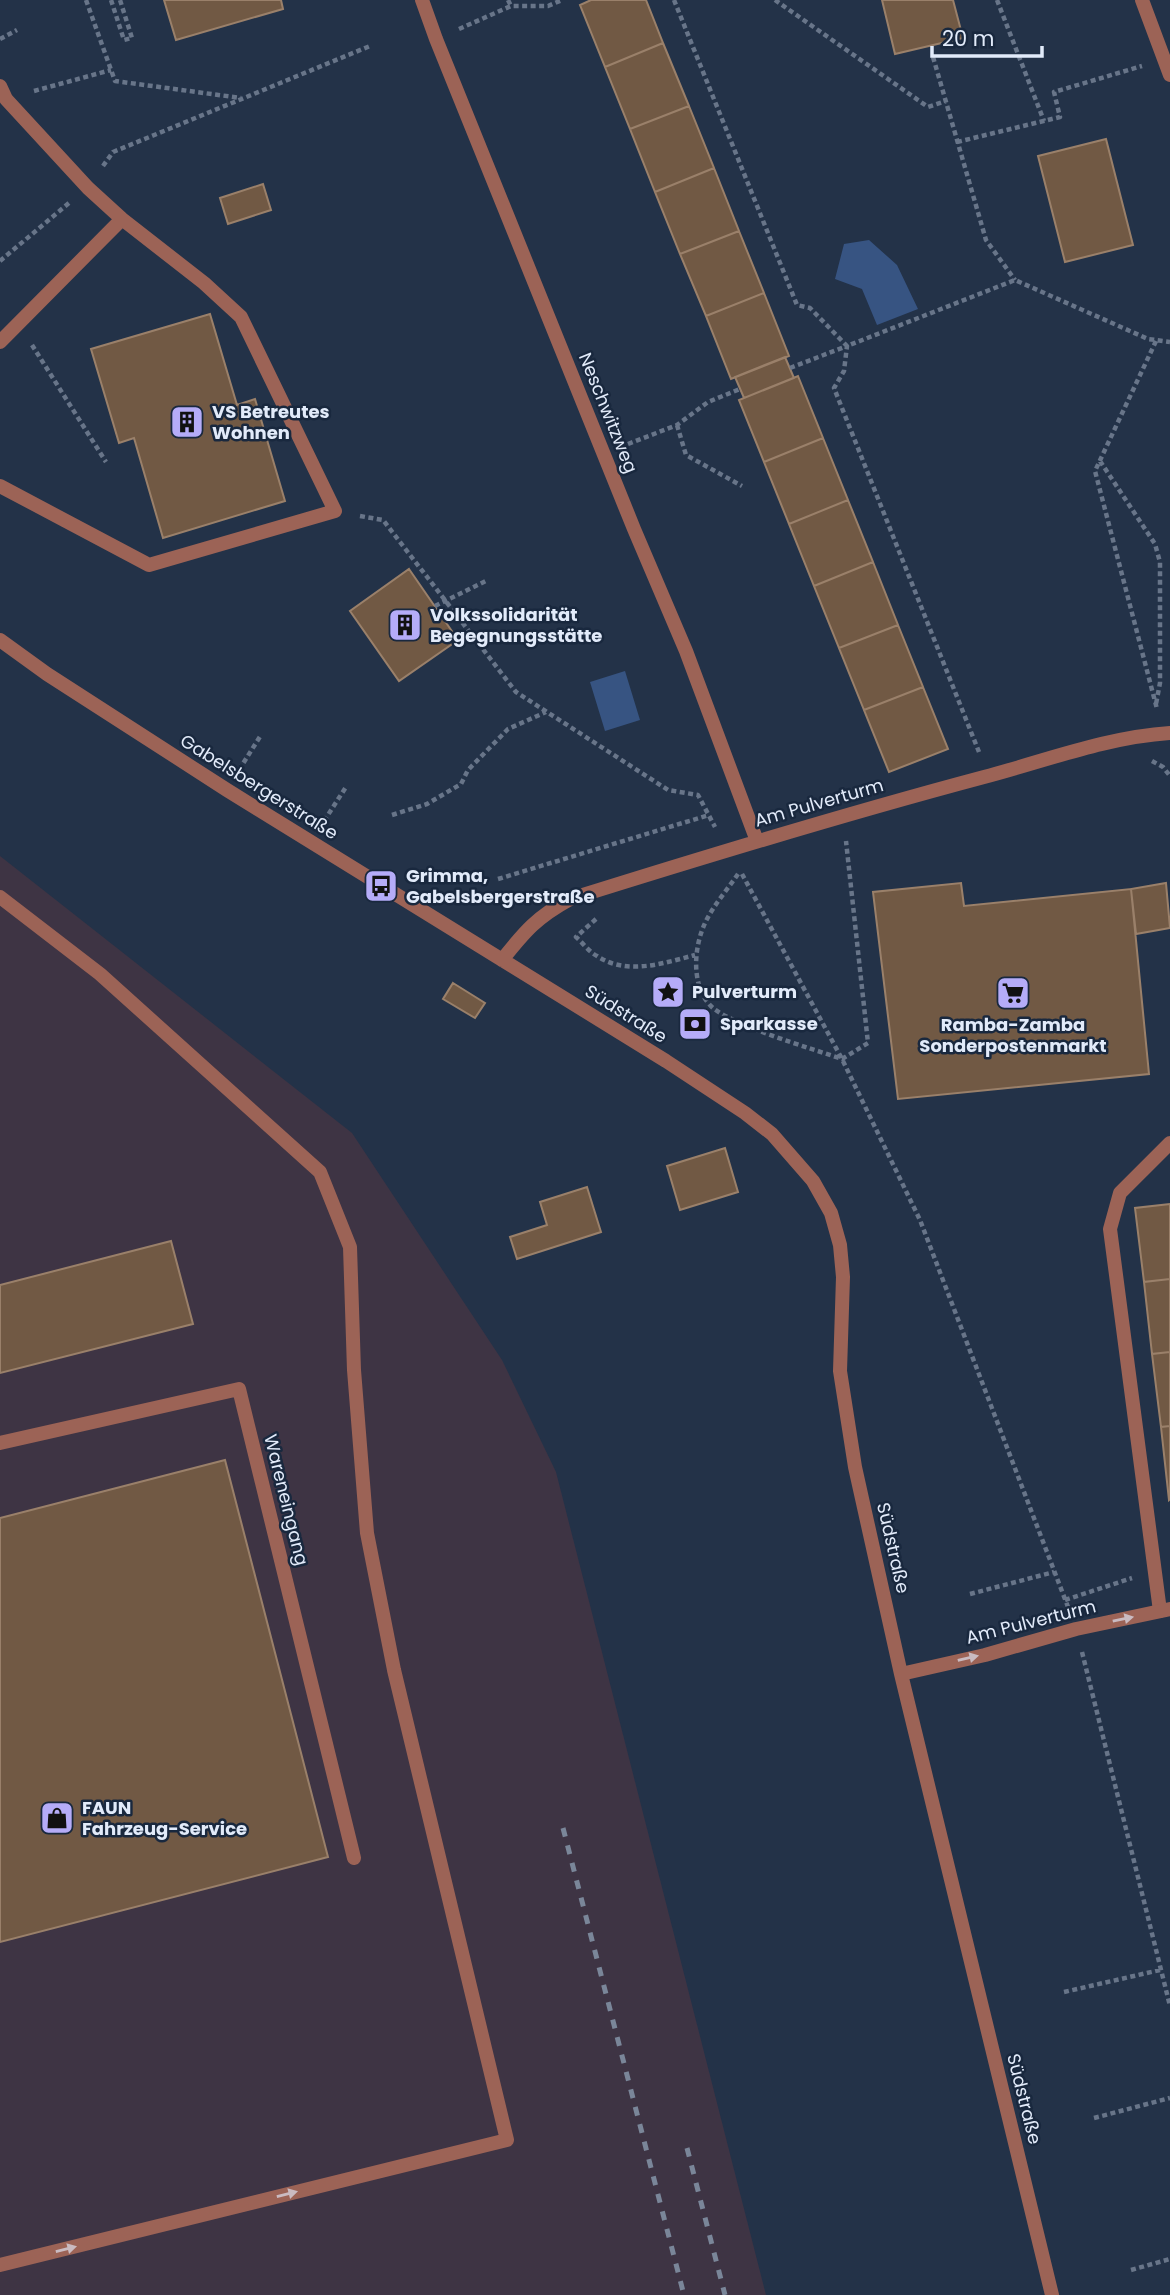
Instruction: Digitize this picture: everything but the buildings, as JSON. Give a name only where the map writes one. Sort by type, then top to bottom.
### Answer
[{"type":"street","name":"Neschwitzweg","points":[[422,0],[686,651],[757,841]]},
{"type":"street","points":[[1142,0],[1170,75]]},
{"type":"street","points":[[0,486],[149,565],[335,511],[241,317],[204,283],[122,219],[88,188],[3,93]]},
{"type":"street","points":[[0,342],[122,219]]},
{"type":"street","name":"Gabelsbergerstraße","points":[[0,639],[47,674],[227,790],[502,960]]},
{"type":"street","name":"Am Pulverturm","points":[[502,960],[545,912],[570,899],[841,817],[1136,736],[1163,734]]},
{"type":"street","points":[[0,897],[100,974],[320,1172],[350,1247],[354,1370],[367,1533],[394,1670],[507,2140],[0,2265]]},
{"type":"street","name":"Südstraße","points":[[502,960],[666,1060],[745,1113],[772,1134],[813,1181],[831,1213],[840,1245],[843,1277],[840,1371],[855,1467],[901,1674],[1052,2295]]},
{"type":"street","points":[[1165,1610],[1155,1571],[1110,1230],[1120,1193],[1170,1143]]},
{"type":"street","name":"Wareneingang","points":[[0,1443],[239,1389],[354,1858]]},
{"type":"street","name":"Am Pulverturm","points":[[901,1674],[985,1655],[1076,1629],[1165,1610]]},
{"type":"path","points":[[86,0],[115,81],[243,99]]},
{"type":"path","points":[[111,0],[124,40],[132,38],[120,0]]},
{"type":"path","points":[[508,0],[511,6]]},
{"type":"path","points":[[436,39],[511,6],[548,6],[562,0]]},
{"type":"path","points":[[674,0],[797,305],[810,308],[846,346],[845,371],[834,388],[989,776]]},
{"type":"path","points":[[775,0],[928,107],[946,101]]},
{"type":"path","points":[[997,0],[1044,121]]},
{"type":"path","points":[[0,39],[17,30]]},
{"type":"path","points":[[0,261],[88,188],[113,152],[370,46]]},
{"type":"path","points":[[957,142],[1060,117],[1055,92],[1133,70],[1163,56]]},
{"type":"path","points":[[933,57],[986,240],[1015,280],[1156,341],[1170,342]]},
{"type":"path","points":[[3,93],[111,70]]},
{"type":"path","points":[[790,368],[1015,280]]},
{"type":"path","points":[[18,324],[106,462]]},
{"type":"path","points":[[1156,341],[1095,471],[1163,734]]},
{"type":"path","points":[[604,454],[677,425],[708,402],[740,389]]},
{"type":"path","points":[[677,425],[686,455],[742,486]]},
{"type":"path","points":[[1100,460],[1155,544],[1160,562],[1160,683],[1156,706]]},
{"type":"path","points":[[335,511],[383,520],[516,692],[668,790],[698,795],[728,850]]},
{"type":"path","points":[[435,607],[488,580]]},
{"type":"path","points":[[392,815],[427,804],[461,784],[474,763],[508,729],[546,712]]},
{"type":"path","points":[[227,790],[261,735]]},
{"type":"path","points":[[310,842],[346,787]]},
{"type":"path","points":[[498,879],[709,815]]},
{"type":"path","points":[[841,817],[851,879],[868,1043],[842,1059]]},
{"type":"path","points":[[740,870],[705,923],[695,955],[699,989],[710,1006],[734,1021],[842,1059]]},
{"type":"path","points":[[740,870],[842,1059],[920,1220],[1055,1572],[1076,1629],[1170,2006]]},
{"type":"path","points":[[728,874],[740,870]]},
{"type":"path","points":[[603,913],[576,937],[596,956],[617,965],[647,967],[695,955]]},
{"type":"path","points":[[1065,1600],[1155,1571]]},
{"type":"path","points":[[971,1594],[1055,1572]]},
{"type":"path","points":[[1065,1992],[1160,1970]]},
{"type":"path","points":[[1094,2118],[1170,2098]]},
{"type":"path","points":[[1131,2270],[1170,2259]]},
{"type":"shaded area","points":[[869,240],[897,265],[918,309],[877,325],[862,289],[835,279],[844,244]]},
{"type":"shaded area","points":[[625,671],[640,720],[605,731],[590,682]]},
{"type":"shaded area","points":[[0,856],[352,1133],[502,1360],[556,1472],[766,2295],[0,2295]]},
{"type":"railway","points":[[563,1828],[684,2295]]},
{"type":"railway","points":[[687,2148],[725,2295]]},
{"type":"place","name":"VS Betreutes Wohnen","points":[[187,422]]},
{"type":"place","name":"Volkssolidarität Begegnungsstätte","points":[[405,625]]},
{"type":"place","name":"Grimma, Gabelsbergerstraße","points":[[381,886]]},
{"type":"place","name":"Pulverturm","points":[[668,992]]},
{"type":"place","name":"Ramba-Zamba Sonderpostenmarkt","points":[[1013,993]]},
{"type":"place","name":"Sparkasse","points":[[695,1024]]},
{"type":"place","name":"FAUN Fahrzeug-Service","points":[[57,1818]]}]
